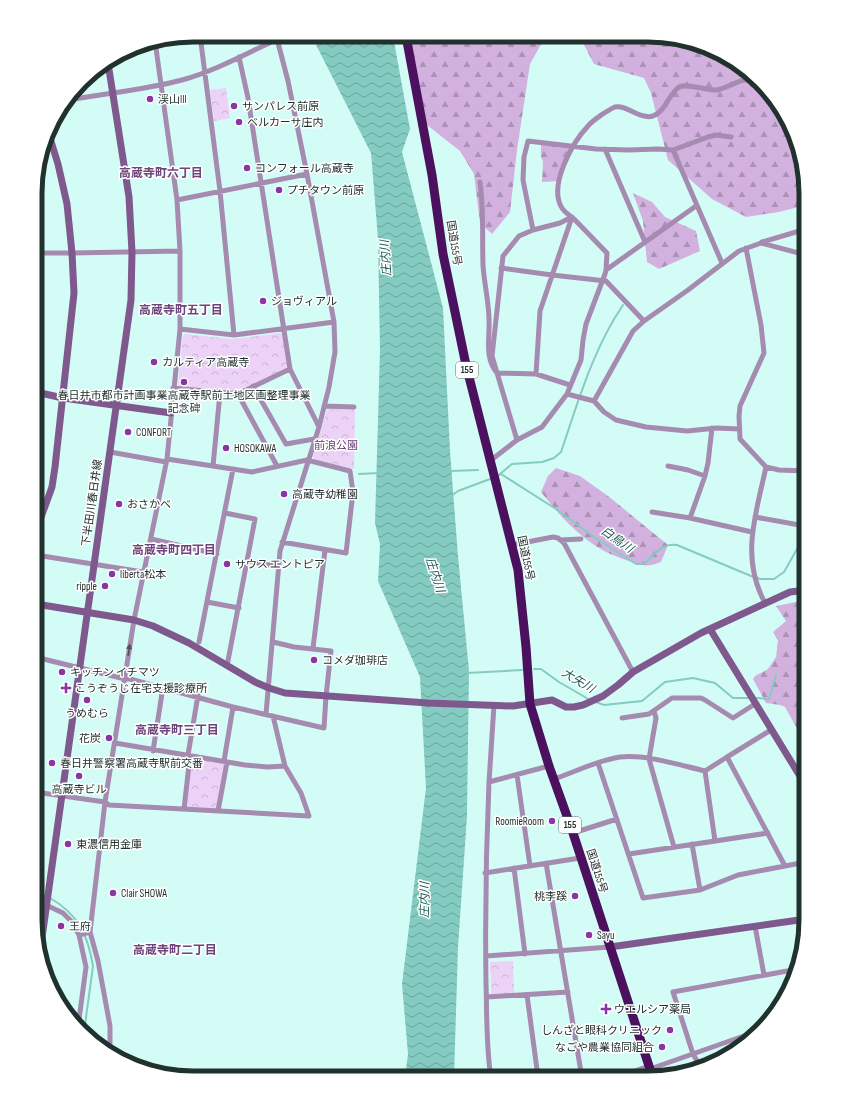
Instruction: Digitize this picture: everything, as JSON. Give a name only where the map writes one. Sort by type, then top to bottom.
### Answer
[{"type":"highway","name":"国道155号","points":[[407,42],[431,168],[442,254],[466,366],[518,570],[530,704],[549,766],[573,833],[650,1070]]},
{"type":"street","points":[[201,42],[220,191],[234,335]]},
{"type":"street","points":[[77,97],[113,93],[183,80],[239,57],[268,42]]},
{"type":"street","points":[[266,714],[280,552],[307,460],[319,427],[329,387],[335,352],[334,322],[307,174],[288,81],[278,42]]},
{"type":"street","points":[[110,1046],[110,1026],[98,961],[90,932],[105,802],[134,620],[166,460],[180,329],[180,251],[177,200],[156,47]]},
{"type":"street","points":[[239,57],[248,98],[285,328],[290,369],[319,427]]},
{"type":"street","name":"下半田川春日井線","points":[[42,934],[131,300],[132,252],[129,197],[109,68]]},
{"type":"street","points":[[490,462],[517,440],[542,427],[567,394],[581,360],[586,324],[606,270],[606,253],[562,208],[557,198],[562,167],[573,147],[589,125],[615,107],[620,106],[643,116],[652,116],[661,111],[680,86],[687,85],[717,90],[731,86],[743,80],[749,82]]},
{"type":"street","points":[[533,230],[523,180],[524,157],[528,141],[573,147],[629,150],[672,150],[716,135],[731,137]]},
{"type":"street","points":[[42,514],[52,487],[55,467],[74,293],[67,204],[51,142]]},
{"type":"street","points":[[605,149],[645,242]]},
{"type":"street","points":[[672,150],[722,263]]},
{"type":"street","points":[[177,200],[307,174]]},
{"type":"street","points":[[480,182],[483,202],[484,274],[489,319],[488,356],[492,367],[497,373],[536,374],[570,385]]},
{"type":"street","points":[[606,270],[696,206]]},
{"type":"street","points":[[517,440],[492,356],[503,256],[519,236],[533,230],[560,223],[572,217]]},
{"type":"street","points":[[536,374],[538,322],[540,311],[572,217]]},
{"type":"street","points":[[594,401],[634,331],[644,321],[739,251],[799,231]]},
{"type":"street","points":[[761,243],[799,253]]},
{"type":"street","points":[[746,248],[761,325],[764,353],[740,406],[740,439],[766,467],[779,470],[799,471]]},
{"type":"street","points":[[42,253],[72,254],[180,251]]},
{"type":"street","points":[[501,268],[606,281],[644,321]]},
{"type":"street","points":[[180,329],[234,335],[334,322]]},
{"type":"street","points":[[174,388],[238,394],[290,369]]},
{"type":"street","points":[[253,386],[286,444],[314,439]]},
{"type":"street","points":[[42,393],[63,398],[117,404],[171,413]]},
{"type":"street","points":[[212,466],[220,393]]},
{"type":"street","points":[[238,394],[278,466]]},
{"type":"street","points":[[567,394],[594,401],[609,416],[623,422],[646,427],[687,431],[712,428],[739,429]]},
{"type":"street","points":[[324,406],[354,407]]},
{"type":"street","points":[[690,518],[708,463],[712,428]]},
{"type":"street","points":[[110,452],[252,472],[307,460],[350,471],[353,492],[346,553],[282,542]]},
{"type":"street","points":[[668,466],[688,470],[704,476]]},
{"type":"street","points":[[765,603],[756,583],[751,545],[752,532],[766,467]]},
{"type":"street","points":[[199,642],[233,469]]},
{"type":"street","points":[[652,512],[690,518],[752,532]]},
{"type":"street","points":[[225,513],[255,519],[227,666]]},
{"type":"street","points":[[755,517],[799,525]]},
{"type":"street","points":[[512,545],[553,537],[564,543],[633,672]]},
{"type":"street","points":[[560,540],[581,539]]},
{"type":"street","points":[[151,540],[217,554]]},
{"type":"street","points":[[313,648],[325,550]]},
{"type":"street","points":[[42,556],[144,572]]},
{"type":"street","points":[[248,561],[279,567]]},
{"type":"street","points":[[42,605],[134,620],[153,626],[189,642],[227,666],[269,688],[285,693],[428,703],[513,706],[552,700],[566,706],[574,707],[583,705],[603,696],[618,686],[633,672],[710,629],[790,592],[799,591]]},
{"type":"street","points":[[207,602],[239,608]]},
{"type":"street","points":[[710,629],[799,775]]},
{"type":"street","points":[[42,658],[198,695],[233,707],[324,728],[330,651],[294,647],[273,642]]},
{"type":"street","points":[[153,751],[163,687]]},
{"type":"street","points":[[184,809],[189,756],[198,695]]},
{"type":"street","points":[[622,718],[649,714],[672,698],[701,698],[733,718],[756,705]]},
{"type":"street","points":[[491,1071],[488,1043],[485,873],[494,705]]},
{"type":"street","points":[[218,811],[233,707]]},
{"type":"street","points":[[654,711],[656,718],[649,759],[674,847]]},
{"type":"street","points":[[42,793],[105,802],[109,805],[309,816],[301,793],[285,766],[273,716]]},
{"type":"street","points":[[554,779],[598,763],[628,757],[649,759],[705,771],[771,730]]},
{"type":"street","points":[[115,743],[153,751],[225,762],[285,766]]},
{"type":"street","points":[[727,757],[785,866]]},
{"type":"street","points":[[598,763],[643,898],[700,890],[738,875],[799,863]]},
{"type":"street","points":[[489,782],[549,766]]},
{"type":"street","points":[[705,771],[715,841]]},
{"type":"street","points":[[517,775],[530,866]]},
{"type":"street","points":[[573,833],[617,818]]},
{"type":"street","points":[[628,854],[768,833]]},
{"type":"street","points":[[692,844],[700,890]]},
{"type":"street","points":[[485,873],[580,858]]},
{"type":"street","points":[[546,863],[581,1071]]},
{"type":"street","points":[[514,868],[525,954]]},
{"type":"street","points":[[42,900],[63,913],[72,922],[79,936],[86,967],[79,1018]]},
{"type":"street","points":[[486,956],[610,947],[799,920]]},
{"type":"street","points":[[755,926],[764,975]]},
{"type":"street","points":[[79,936],[90,932]]},
{"type":"street","points":[[698,1062],[673,992],[790,970]]},
{"type":"street","points":[[487,997],[568,992]]},
{"type":"street","points":[[527,995],[537,1071]]},
{"type":"street","points":[[650,1070],[744,1036]]},
{"type":"green space","points":[[411,42],[545,42],[540,46],[530,64],[517,150],[510,212],[492,234],[480,223],[474,174],[460,151],[427,125],[418,109]]},
{"type":"green space","points":[[583,42],[658,42],[696,50],[723,62],[740,73],[755,86],[768,101],[779,118],[787,135],[794,154],[798,174],[799,207],[779,212],[746,217],[712,199],[668,160],[651,93],[644,78],[594,64]]},
{"type":"green space","points":[[226,88],[230,118],[214,121],[210,90]]},
{"type":"green space","points":[[541,143],[573,147],[559,181],[542,182],[543,161],[541,157]]},
{"type":"green space","points":[[633,193],[652,202],[665,217],[696,231],[700,251],[659,269],[647,262],[643,221]]},
{"type":"green space","points":[[280,333],[283,334],[288,365],[286,368],[238,392],[180,386],[178,384],[183,336],[185,334],[234,339]]},
{"type":"green space","name":"前浪公園","points":[[330,408],[355,409],[354,469],[314,459],[313,456],[327,410]]},
{"type":"green space","points":[[556,468],[580,476],[608,496],[668,545],[661,562],[652,565],[642,565],[629,561],[602,550],[579,534],[541,492],[548,476]]},
{"type":"green space","points":[[799,601],[799,732],[785,707],[766,703],[753,679],[755,676],[768,669],[776,657],[778,641],[773,632],[786,621],[776,606]]},
{"type":"green space","points":[[192,758],[224,763],[225,765],[216,809],[185,807]]},
{"type":"green space","points":[[513,961],[514,993],[491,994],[490,962]]},
{"type":"water","name":"庄内川","points":[[315,42],[394,42],[410,129],[402,152],[443,308],[450,451],[469,671],[467,816],[458,947],[454,1071],[406,1071],[408,1054],[402,984],[426,788],[420,677],[378,581],[380,544],[375,523],[380,350],[378,239],[371,153]]},
{"type":"waterway","points":[[500,474],[512,464],[542,462],[554,458],[561,452],[587,376],[612,322],[623,305]]},
{"type":"waterway","points":[[450,471],[478,470]]},
{"type":"waterway","points":[[359,474],[380,473]]},
{"type":"waterway","name":"白鳥川","points":[[499,475],[501,474],[556,509],[594,537],[636,564],[643,564],[658,550],[666,546],[677,545],[751,576],[761,579],[774,579],[784,572],[799,547]]},
{"type":"waterway","name":"白鳥川","points":[[451,496],[458,491],[490,479]]},
{"type":"waterway","name":"大矢川","points":[[534,669],[541,669],[559,682],[590,700]]},
{"type":"waterway","name":"大矢川","points":[[467,673],[522,670]]},
{"type":"waterway","name":"大矢川","points":[[756,698],[769,699],[776,675]]},
{"type":"waterway","name":"大矢川","points":[[596,702],[604,705],[642,701],[665,682],[693,678],[715,683],[733,698],[749,698]]},
{"type":"waterway","points":[[42,893],[46,896]]},
{"type":"waterway","points":[[50,898],[60,904],[75,918],[85,935],[91,955],[93,966],[85,1026]]},
{"type":"place","name":"渓山III","points":[[150,99]]},
{"type":"place","name":"サンパレス前原","points":[[234,106]]},
{"type":"place","name":"ベルカーサ庄内","points":[[239,122]]},
{"type":"place","name":"コンフォール高蔵寺","points":[[247,168]]},
{"type":"place","name":"プチタウン前原","points":[[279,190]]},
{"type":"place","name":"ジョヴィアル","points":[[263,301]]},
{"type":"place","name":"カルティア高蔵寺","points":[[154,362]]},
{"type":"place","name":"春日井市都市計画事業高蔵寺駅前土地区画整理事業 記念碑","points":[[184,382]]},
{"type":"place","name":"CONFORT","points":[[128,432]]},
{"type":"place","name":"HOSOKAWA","points":[[226,448]]},
{"type":"place","name":"高蔵寺幼稚園","points":[[284,494]]},
{"type":"place","name":"おさかべ","points":[[119,504]]},
{"type":"place","name":"サウス エントピア","points":[[227,564]]},
{"type":"place","name":"liberta松本","points":[[112,574]]},
{"type":"place","name":"ripple","points":[[105,586]]},
{"type":"place","name":"コメダ珈琲店","points":[[314,660]]},
{"type":"place","name":"キッチン イチマツ","points":[[62,672]]},
{"type":"place","name":"こうぞうじ在宅支援診療所","points":[[66,688]]},
{"type":"place","name":"うめむら","points":[[87,700]]},
{"type":"place","name":"花炭","points":[[109,738]]},
{"type":"place","name":"春日井警察署高蔵寺駅前交番","points":[[52,763]]},
{"type":"place","name":"高蔵寺ビル","points":[[79,776]]},
{"type":"place","name":"RoomieRoom","points":[[552,821]]},
{"type":"place","name":"東濃信用金庫","points":[[68,844]]},
{"type":"place","name":"Clair SHOWA","points":[[113,893]]},
{"type":"place","name":"桃李蹊","points":[[575,896]]},
{"type":"place","name":"王府","points":[[61,926]]},
{"type":"place","name":"Sayu","points":[[589,935]]},
{"type":"place","name":"ウエルシア薬局","points":[[606,1009]]},
{"type":"place","name":"しんざと眼科クリニック","points":[[670,1030]]},
{"type":"place","name":"なごや農業協同組合","points":[[662,1047]]},
{"type":"district","name":"高蔵寺町六丁目","points":[[161,173]]},
{"type":"district","name":"高蔵寺町五丁目","points":[[181,310]]},
{"type":"district","name":"高蔵寺町四丁目","points":[[174,550]]},
{"type":"district","name":"高蔵寺町三丁目","points":[[177,730]]},
{"type":"district","name":"高蔵寺町二丁目","points":[[175,950]]}]
